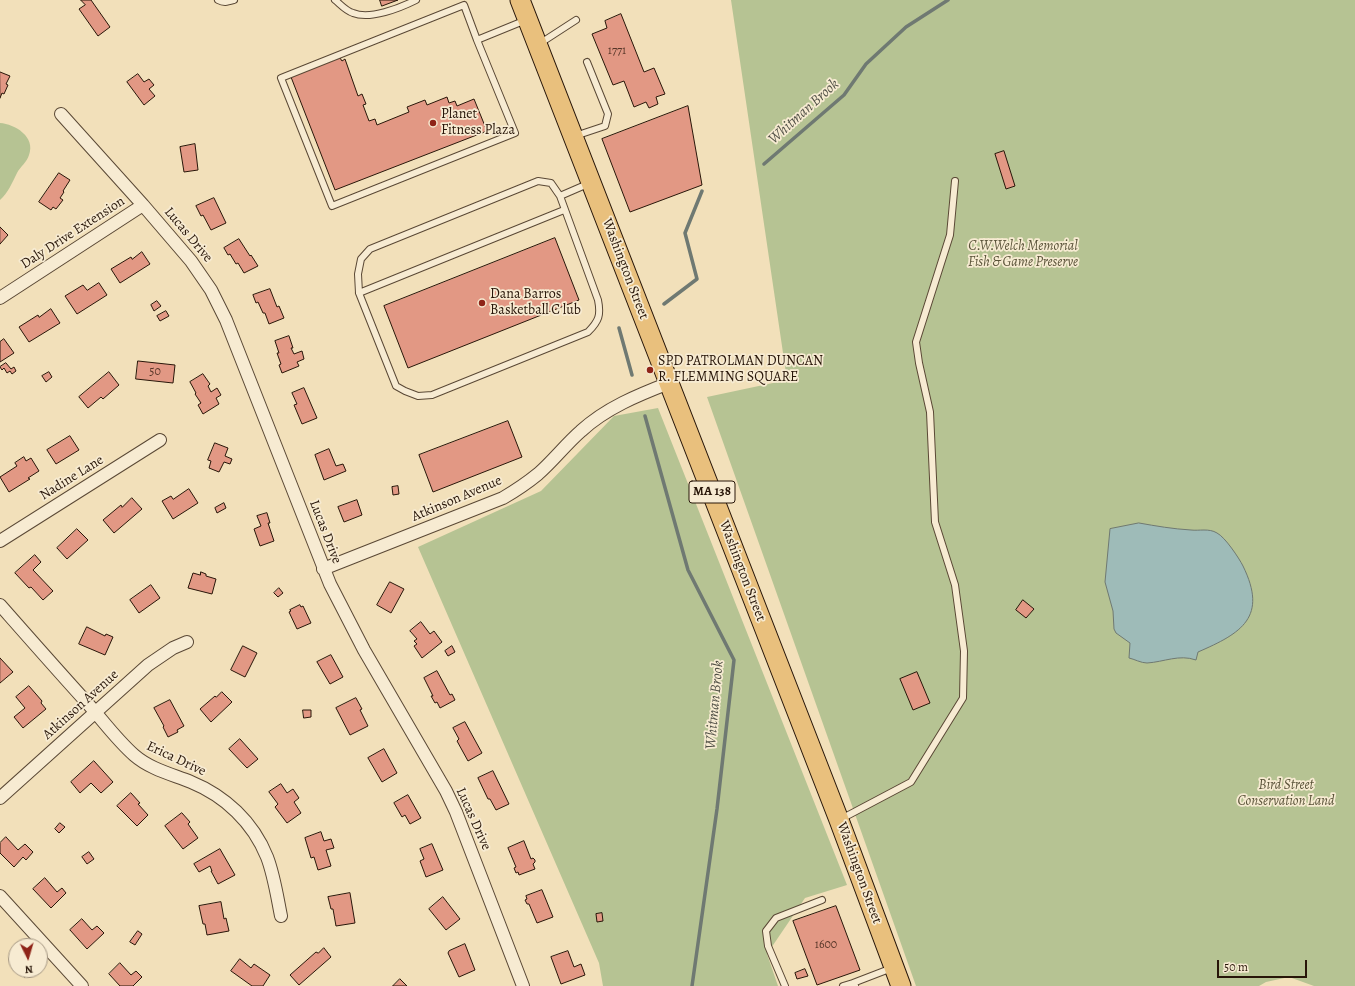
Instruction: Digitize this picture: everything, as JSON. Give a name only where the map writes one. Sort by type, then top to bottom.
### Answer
[{"type":"main road","name":"Washington Street","points":[[520,0],[839,820],[901,986]]},
{"type":"street","name":"Lucas Drive","points":[[62,114],[143,205],[198,271],[219,305],[323,569],[339,604],[446,791],[456,812],[523,986]]},
{"type":"street","name":"Daly Drive Extension","points":[[0,298],[143,205]]},
{"type":"street","name":"Atkinson Avenue","points":[[323,569],[503,498],[539,474],[581,431],[599,416],[645,392],[669,383]]},
{"type":"street","name":"Nadine Lane","points":[[0,541],[160,440]]},
{"type":"street","name":"Erica Drive","points":[[0,605],[122,744],[135,756],[149,766],[191,782],[212,792],[232,807],[246,822],[258,838],[267,856],[281,916]]},
{"type":"street","name":"Atkinson Avenue","points":[[0,798],[148,665],[166,652],[187,642]]},
{"type":"street","points":[[0,896],[82,986]]},
{"type":"lane","points":[[218,0],[222,2],[234,0]]},
{"type":"lane","points":[[335,0],[352,13],[367,16],[389,11],[416,0]]},
{"type":"lane","points":[[464,5],[477,40],[515,133],[332,206],[281,78],[464,5]]},
{"type":"lane","points":[[477,40],[527,20]]},
{"type":"lane","points":[[537,45],[576,20]]},
{"type":"lane","points":[[574,137],[605,126],[608,114],[587,62]]},
{"type":"lane","points":[[538,181],[551,183],[560,196],[564,210],[598,300],[600,312],[596,324],[588,332],[432,395],[418,396],[396,386],[359,293],[358,274],[361,259],[370,249],[538,181]]},
{"type":"lane","points":[[839,820],[911,782],[963,698],[964,651],[955,585],[935,522],[930,412],[918,363],[916,342],[950,235],[955,181]]},
{"type":"lane","points":[[560,196],[591,183]]},
{"type":"lane","points":[[359,293],[564,210]]},
{"type":"lane","points":[[785,986],[768,946],[766,931],[776,918],[822,900]]},
{"type":"lane","points":[[843,986],[854,984],[894,967]]},
{"type":"green space","name":"C.W.Welch Memorial Fish & Game Preserve","points":[[731,0],[1355,0],[1355,986],[1314,986],[1289,977],[1266,982],[1259,986],[916,986],[707,397],[787,380]]},
{"type":"green space","points":[[0,123],[12,126],[23,133],[30,143],[30,148],[27,160],[18,171],[8,191],[0,200]]},
{"type":"green space","points":[[658,408],[847,885],[805,898],[767,954],[778,986],[603,986],[599,963],[418,547],[541,491],[614,416]]},
{"type":"water","points":[[1139,523],[1178,529],[1214,531],[1228,543],[1243,566],[1250,584],[1253,598],[1251,611],[1246,621],[1238,630],[1227,638],[1198,652],[1196,660],[1190,658],[1178,658],[1147,663],[1129,658],[1130,643],[1116,633],[1114,629],[1113,611],[1105,582],[1110,529]]},
{"type":"building","points":[[81,0],[91,0],[110,27],[98,36],[79,9],[85,5]]},
{"type":"building","points":[[380,0],[398,0],[382,6]]},
{"type":"building","points":[[621,14],[644,72],[654,68],[665,94],[656,97],[658,104],[649,108],[646,102],[634,107],[624,81],[613,85],[592,34],[607,28],[605,21]]},
{"type":"building","name":"Planet Fitness Plaza","points":[[340,58],[342,61],[345,59],[358,96],[362,94],[366,104],[363,105],[369,121],[375,119],[377,125],[409,112],[407,107],[425,100],[427,105],[447,97],[449,103],[455,101],[457,106],[474,99],[487,131],[335,190],[291,77]]},
{"type":"building","points":[[0,72],[10,76],[6,84],[8,85],[4,94],[2,93],[0,98]]},
{"type":"building","points":[[138,74],[144,82],[149,79],[154,85],[149,89],[155,96],[144,105],[127,82]]},
{"type":"building","points":[[688,106],[702,185],[630,212],[602,139]]},
{"type":"building","points":[[195,144],[198,170],[184,172],[180,147]]},
{"type":"building","points":[[1004,151],[1015,186],[1006,189],[995,154]]},
{"type":"building","points":[[59,173],[70,180],[60,198],[63,200],[56,209],[53,207],[51,210],[39,202]]},
{"type":"building","points":[[214,198],[226,223],[211,230],[196,206]]},
{"type":"building","points":[[0,227],[8,235],[0,244]]},
{"type":"building","name":"Dana Barros Basketball C lub","points":[[555,238],[579,300],[408,368],[384,306]]},
{"type":"building","points":[[239,239],[258,266],[244,273],[238,263],[236,264],[224,248]]},
{"type":"building","points":[[142,252],[150,264],[120,283],[111,269],[131,257],[132,259]]},
{"type":"building","points":[[99,283],[107,295],[77,314],[65,296],[83,285],[87,290]]},
{"type":"building","points":[[270,289],[277,307],[279,306],[284,318],[269,324],[265,313],[263,313],[258,302],[256,303],[253,295]]},
{"type":"building","points":[[157,301],[161,306],[154,311],[151,305]]},
{"type":"building","points":[[51,309],[60,323],[29,342],[19,327]]},
{"type":"building","points":[[166,311],[169,316],[160,321],[157,316]]},
{"type":"building","points":[[289,336],[293,348],[291,348],[294,354],[302,351],[304,359],[297,362],[299,366],[282,373],[279,365],[281,364],[277,353],[279,353],[275,341]]},
{"type":"building","points":[[4,339],[14,353],[0,362],[0,342]]},
{"type":"building","points":[[138,361],[175,365],[173,383],[136,379]]},
{"type":"building","points":[[6,363],[11,369],[14,367],[16,371],[12,374],[10,371],[7,373],[4,368],[2,370],[0,367]]},
{"type":"building","points":[[49,372],[52,377],[46,382],[42,376]]},
{"type":"building","points":[[109,372],[119,385],[103,399],[101,397],[88,408],[79,397]]},
{"type":"building","points":[[203,374],[210,384],[208,386],[211,392],[217,388],[221,395],[216,398],[219,404],[203,414],[198,405],[201,403],[190,382]]},
{"type":"building","points":[[304,388],[317,418],[302,424],[294,405],[297,404],[292,393]]},
{"type":"building","points":[[508,421],[522,457],[433,492],[419,455]]},
{"type":"building","points":[[70,436],[79,450],[56,464],[47,450]]},
{"type":"building","points":[[215,443],[228,448],[225,456],[232,459],[230,464],[224,462],[219,472],[209,468],[211,461],[208,460]]},
{"type":"building","points":[[329,449],[336,466],[343,464],[346,471],[324,480],[315,455]]},
{"type":"building","points":[[24,457],[26,461],[31,458],[39,471],[28,478],[30,479],[9,492],[0,477],[17,466],[15,463]]},
{"type":"building","points":[[398,486],[399,494],[393,495],[392,487]]},
{"type":"building","points":[[189,489],[198,503],[173,519],[162,501],[171,496],[173,499]]},
{"type":"building","points":[[132,498],[142,509],[114,533],[103,520]]},
{"type":"building","points":[[357,500],[362,515],[344,522],[338,507]]},
{"type":"building","points":[[224,503],[226,508],[217,513],[215,508]]},
{"type":"building","points":[[267,513],[270,523],[268,523],[274,541],[260,546],[254,529],[261,526],[257,516]]},
{"type":"building","points":[[77,529],[88,540],[67,559],[57,548]]},
{"type":"building","points":[[35,555],[41,562],[33,570],[53,591],[43,600],[15,573]]},
{"type":"building","points":[[201,572],[206,574],[206,576],[216,579],[212,594],[188,588],[193,573],[200,575]]},
{"type":"building","points":[[390,582],[404,589],[391,613],[377,605]]},
{"type":"building","points":[[151,585],[160,598],[139,613],[130,600]]},
{"type":"building","points":[[279,588],[283,593],[278,597],[274,593]]},
{"type":"building","points":[[1023,600],[1034,609],[1026,618],[1016,610]]},
{"type":"building","points":[[300,605],[301,607],[303,606],[311,623],[297,629],[289,612]]},
{"type":"building","points":[[421,622],[430,634],[434,631],[442,642],[422,658],[414,646],[417,644],[414,641],[417,639],[410,631]]},
{"type":"building","points":[[87,627],[105,636],[106,634],[113,637],[105,655],[79,644]]},
{"type":"building","points":[[243,646],[257,653],[245,677],[231,670]]},
{"type":"building","points":[[452,646],[455,652],[448,656],[445,651]]},
{"type":"building","points":[[331,655],[343,677],[330,684],[317,662]]},
{"type":"building","points":[[0,658],[13,672],[0,683]]},
{"type":"building","points":[[437,671],[450,695],[452,694],[455,700],[440,708],[431,696],[433,696],[424,678]]},
{"type":"building","points":[[917,672],[930,703],[913,710],[900,679]]},
{"type":"building","points":[[29,686],[42,701],[41,703],[46,709],[23,728],[14,717],[25,708],[16,697]]},
{"type":"building","points":[[222,692],[232,702],[211,722],[200,709]]},
{"type":"building","points":[[356,698],[368,726],[350,735],[336,708]]},
{"type":"building","points":[[170,700],[184,726],[177,730],[178,732],[168,737],[154,708]]},
{"type":"building","points":[[303,710],[311,710],[311,717],[304,718]]},
{"type":"building","points":[[465,722],[482,753],[468,761],[457,741],[459,739],[453,728]]},
{"type":"building","points":[[240,739],[258,759],[247,768],[229,749]]},
{"type":"building","points":[[384,749],[397,773],[382,782],[368,758]]},
{"type":"building","points":[[94,761],[113,782],[101,793],[91,783],[80,793],[71,782]]},
{"type":"building","points":[[493,771],[509,804],[496,810],[490,799],[488,799],[478,778]]},
{"type":"building","points":[[281,784],[287,793],[293,789],[299,798],[294,802],[301,813],[287,823],[275,807],[278,804],[269,792]]},
{"type":"building","points":[[131,793],[148,815],[137,826],[117,806]]},
{"type":"building","points":[[408,795],[421,818],[410,824],[405,815],[402,817],[394,803]]},
{"type":"building","points":[[182,813],[190,822],[188,824],[198,838],[183,849],[165,826]]},
{"type":"building","points":[[60,823],[65,827],[59,833],[55,829]]},
{"type":"building","points":[[321,832],[324,841],[331,839],[334,848],[326,850],[331,866],[318,870],[314,857],[311,858],[305,838]]},
{"type":"building","points":[[6,837],[18,850],[25,844],[33,852],[26,860],[23,857],[14,867],[0,853],[0,843]]},
{"type":"building","points":[[524,841],[531,859],[533,858],[535,860],[533,864],[535,869],[519,875],[518,872],[516,873],[514,868],[516,867],[508,848]]},
{"type":"building","points":[[432,844],[443,870],[426,877],[420,861],[424,859],[420,849]]},
{"type":"building","points":[[220,849],[235,875],[218,884],[210,866],[199,872],[194,864]]},
{"type":"building","points":[[89,852],[94,859],[87,864],[82,857]]},
{"type":"building","points":[[45,878],[57,892],[62,888],[66,893],[51,908],[33,889]]},
{"type":"building","points":[[542,890],[553,917],[537,923],[529,904],[527,904],[525,900],[527,899],[526,896]]},
{"type":"building","points":[[350,893],[355,923],[336,926],[333,909],[331,909],[328,897]]},
{"type":"building","points":[[443,897],[460,919],[446,930],[429,909]]},
{"type":"building","points":[[221,902],[224,919],[226,918],[229,931],[207,935],[199,906]]},
{"type":"building","points":[[836,906],[860,970],[817,985],[793,921]]},
{"type":"building","points":[[602,913],[603,921],[597,922],[596,914]]},
{"type":"building","points":[[82,919],[92,930],[97,926],[104,933],[87,949],[70,930]]},
{"type":"building","points":[[138,931],[142,934],[135,945],[130,942]]},
{"type":"building","points":[[465,944],[475,970],[459,977],[448,953],[449,951]]},
{"type":"building","points":[[324,948],[331,957],[299,985],[290,975],[316,952],[318,953]]},
{"type":"building","points":[[568,951],[574,967],[581,964],[585,975],[561,984],[551,957]]},
{"type":"building","points":[[240,959],[251,968],[254,964],[270,975],[263,986],[252,986],[231,971]]},
{"type":"building","points":[[120,963],[131,975],[136,971],[142,977],[133,986],[120,986],[109,974]]},
{"type":"building","points":[[805,969],[808,976],[797,979],[795,973]]},
{"type":"building","points":[[400,979],[407,986],[393,986]]},
{"type":"waterway","name":"Whitman Brook","points":[[764,164],[844,95],[866,64],[906,27],[948,0]]},
{"type":"waterway","name":"Whitman Brook","points":[[664,304],[697,279],[685,233],[702,191]]},
{"type":"waterway","name":"Whitman Brook","points":[[619,328],[632,375]]},
{"type":"waterway","name":"Whitman Brook","points":[[645,416],[688,570],[734,660],[717,809],[692,986]]},
{"type":"place","name":"Planet Fitness Plaza","points":[[433,123]]},
{"type":"place","name":"Dana Barros Basketball C lub","points":[[482,303]]},
{"type":"place","name":"SPD PATROLMAN DUNCAN R. FLEMMING SQUARE","points":[[650,370]]},
{"type":"park label","name":"Bird Street Conservation Land","points":[[1286,794]]}]
